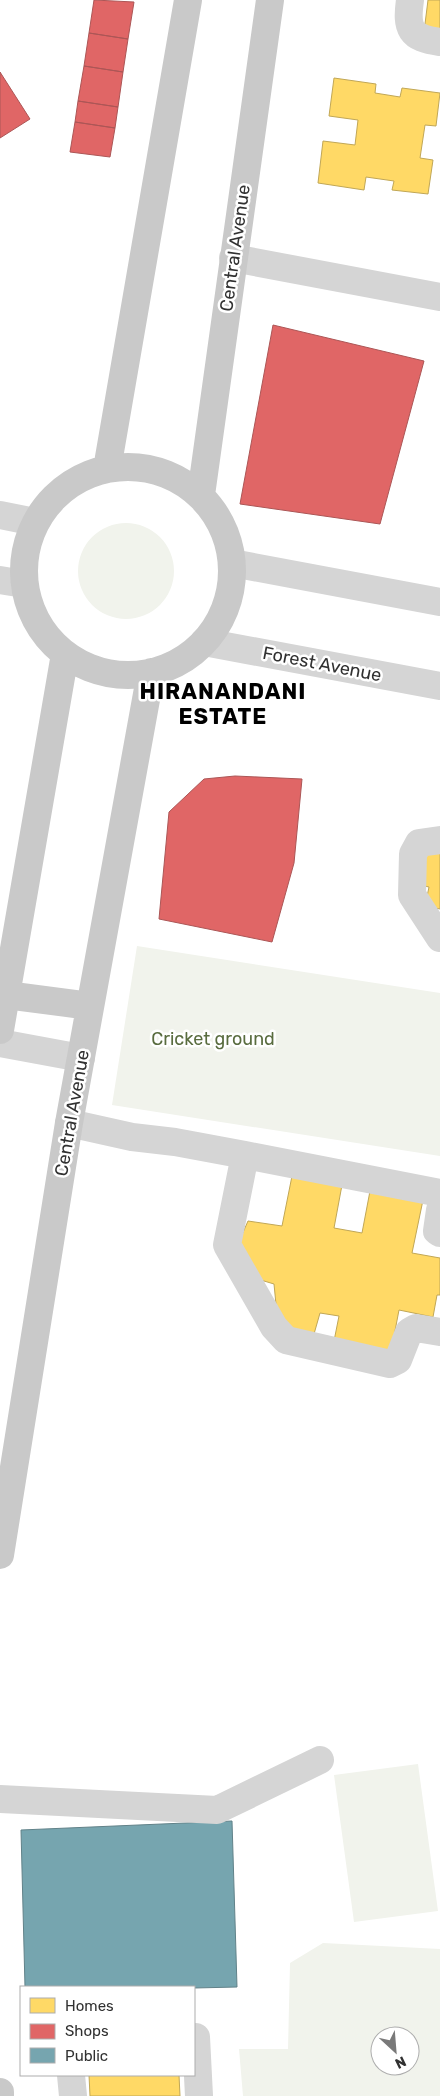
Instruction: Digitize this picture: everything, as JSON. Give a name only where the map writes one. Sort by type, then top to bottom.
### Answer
[{"type":"main road","points":[[107,469],[188,0]]},
{"type":"main road","name":"Central Avenue","points":[[201,495],[270,0]]},
{"type":"main road","points":[[132,466],[157,470],[180,480],[201,495],[219,519],[228,541],[232,564],[230,592],[220,618],[204,642],[189,655],[171,666],[151,672],[129,675],[106,673],[84,666],[65,654],[49,641],[37,623],[28,604],[12,582],[23,563],[27,542],[35,522],[48,503],[65,487],[85,476],[107,469],[132,466]]},
{"type":"main road","points":[[0,1030],[65,654]]},
{"type":"main road","name":"Central Avenue","points":[[0,1555],[69,1123],[151,672]]},
{"type":"main road","points":[[6,995],[90,1006]]},
{"type":"street","points":[[410,0],[407,20],[412,30],[423,40],[440,42]]},
{"type":"street","points":[[233,258],[440,298]]},
{"type":"street","points":[[0,515],[35,522]]},
{"type":"street","points":[[232,564],[440,602]]},
{"type":"street","name":"Forest Avenue","points":[[204,642],[440,686]]},
{"type":"street","points":[[440,840],[419,843],[413,854],[412,895],[440,938]]},
{"type":"street","points":[[0,1043],[81,1058]]},
{"type":"street","points":[[69,1123],[132,1138],[175,1142],[440,1193]]},
{"type":"street","points":[[245,1155],[227,1245],[270,1320],[286,1340],[390,1364],[398,1360],[409,1332],[416,1328],[440,1332]]},
{"type":"street","points":[[440,1210],[437,1231],[440,1233]]},
{"type":"street","points":[[0,1799],[217,1810],[320,1760]]},
{"type":"street","points":[[195,2038],[199,2096]]},
{"type":"street","points":[[71,2076],[73,2096]]},
{"type":"green space","points":[[126,523],[145,526],[160,537],[171,552],[174,571],[171,590],[160,605],[145,616],[126,619],[107,616],[92,605],[81,590],[78,571],[81,552],[92,537],[107,526]]},
{"type":"green space","name":"Cricket ground","points":[[137,946],[440,993],[440,1156],[112,1105]]},
{"type":"green space","points":[[418,1764],[438,1911],[354,1922],[334,1775]]},
{"type":"green space","points":[[323,1943],[440,1949],[440,2096],[243,2096],[239,2049],[288,2049],[290,1963]]},
{"type":"building: Homes","points":[[428,0],[440,0],[440,34],[424,32]]},
{"type":"building: Homes","points":[[334,78],[376,84],[375,93],[400,97],[402,88],[440,93],[436,126],[425,125],[420,158],[433,160],[428,194],[392,190],[394,181],[366,177],[364,190],[318,183],[323,141],[355,145],[358,120],[329,116]]},
{"type":"building: Homes","points":[[423,848],[440,851],[440,909],[425,906],[429,887],[416,884]]},
{"type":"building: Homes","points":[[292,1176],[342,1185],[334,1228],[362,1233],[370,1191],[423,1200],[412,1253],[440,1258],[440,1295],[437,1295],[433,1317],[399,1310],[390,1357],[333,1346],[339,1316],[320,1313],[314,1334],[278,1325],[274,1284],[244,1275],[234,1253],[248,1221],[282,1226]]},
{"type":"building: Homes","points":[[89,2076],[179,2076],[180,2096],[90,2096]]},
{"type":"building: Shops","points":[[94,0],[134,2],[128,39],[89,33]]},
{"type":"building: Shops","points":[[89,33],[128,39],[123,72],[84,66]]},
{"type":"building: Shops","points":[[84,66],[123,72],[118,107],[78,101]]},
{"type":"building: Shops","points":[[0,72],[30,119],[0,138]]},
{"type":"building: Shops","points":[[78,101],[118,107],[115,128],[75,122]]},
{"type":"building: Shops","points":[[75,122],[115,128],[110,157],[70,152]]},
{"type":"building: Shops","points":[[273,325],[424,361],[380,524],[240,504]]},
{"type":"building: Shops","points":[[235,776],[302,779],[294,863],[272,942],[159,919],[169,812],[204,779]]},
{"type":"building: Public","points":[[232,1821],[237,1987],[25,1986],[21,1830]]},
{"type":"district","name":"HIRANANDANI ESTATE","points":[[223,704]]}]
